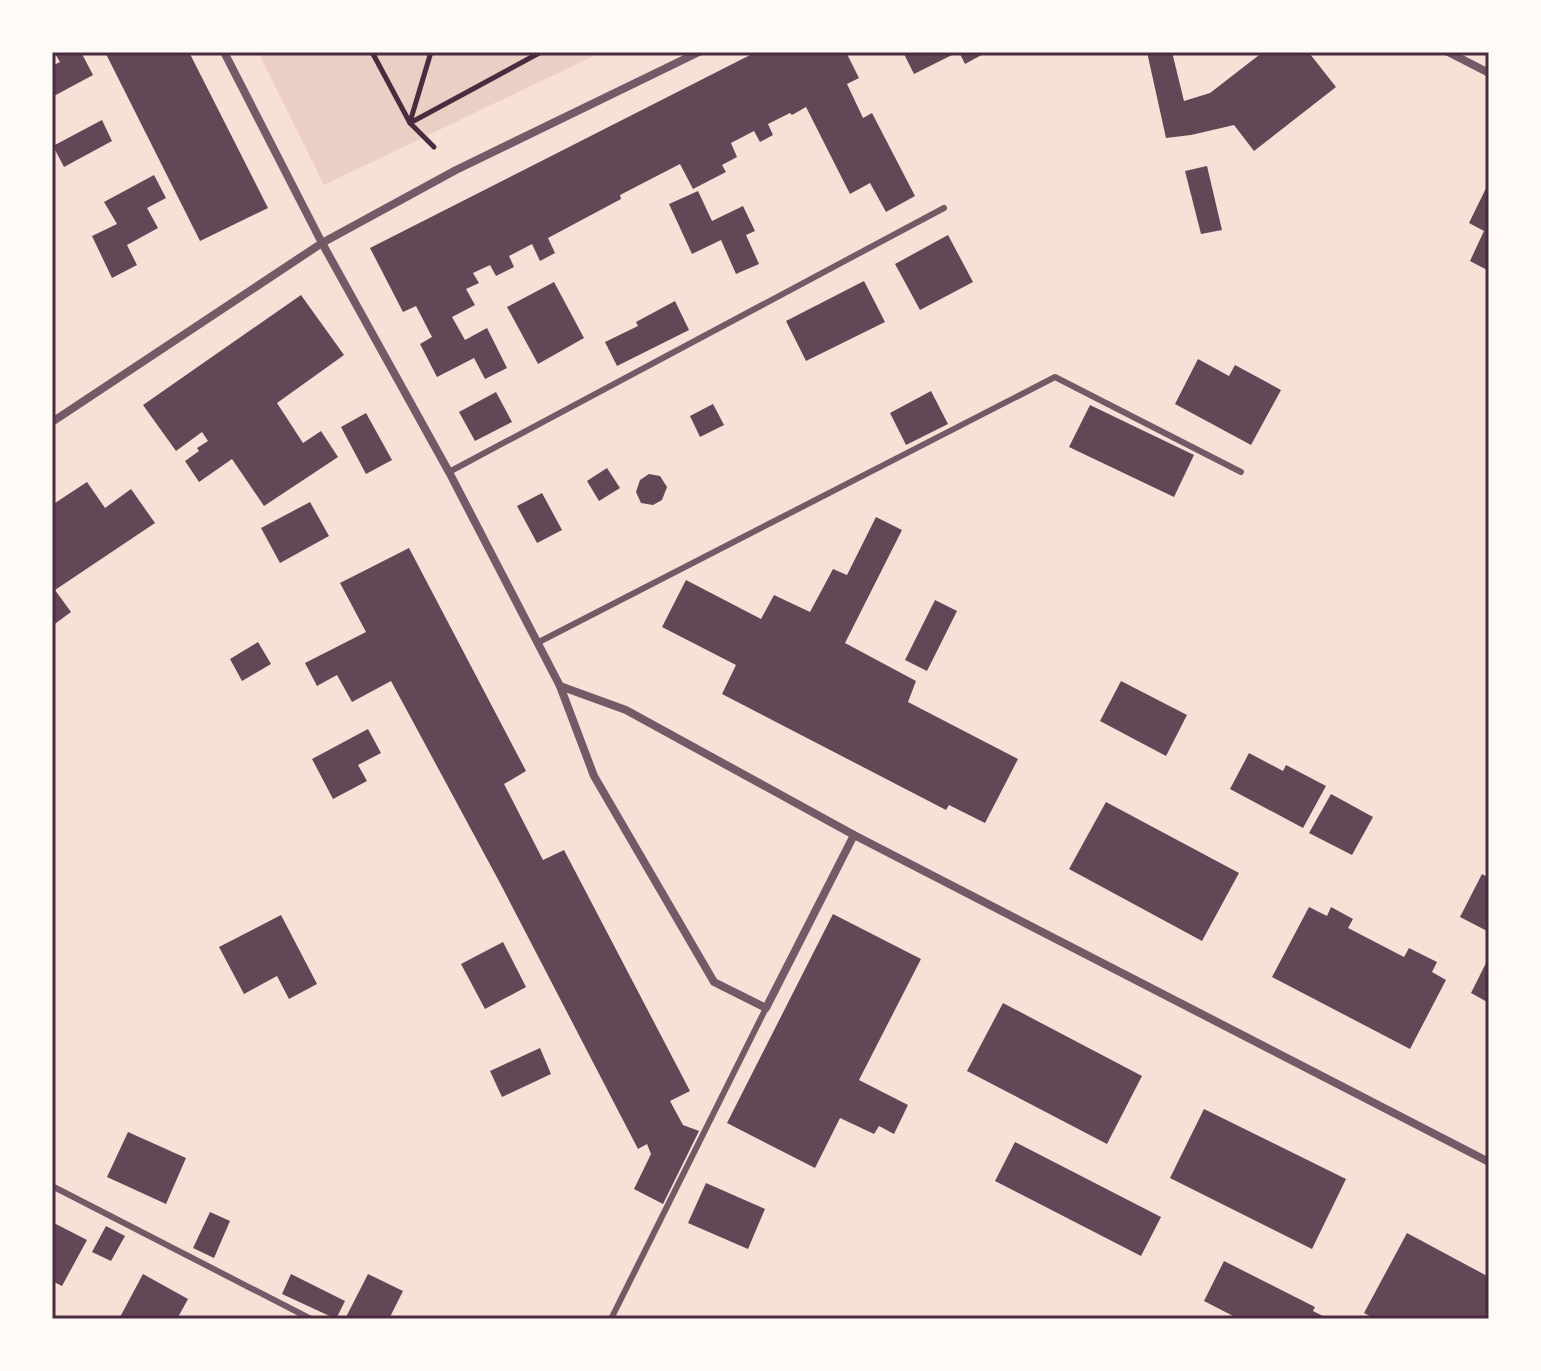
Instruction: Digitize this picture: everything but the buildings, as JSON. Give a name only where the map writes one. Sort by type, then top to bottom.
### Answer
[{"type":"street","points":[[224,52],[322,243],[449,472],[560,686],[594,776],[714,982],[766,1008],[854,835]]},
{"type":"street","points":[[52,422],[322,243],[456,170],[699,52]]},
{"type":"street","points":[[1448,52],[1489,73]]},
{"type":"street","points":[[560,686],[626,710],[854,835],[1489,1162]]},
{"type":"lane","points":[[449,472],[944,208]]},
{"type":"lane","points":[[537,643],[1055,377],[1241,472]]},
{"type":"lane","points":[[611,1319],[766,1008]]},
{"type":"lane","points":[[52,1186],[311,1319]]},
{"type":"path","points":[[372,52],[410,123]]},
{"type":"path","points":[[410,123],[431,52]]},
{"type":"path","points":[[410,123],[541,52]]},
{"type":"shaded area","points":[[258,52],[602,52],[324,185]]}]
